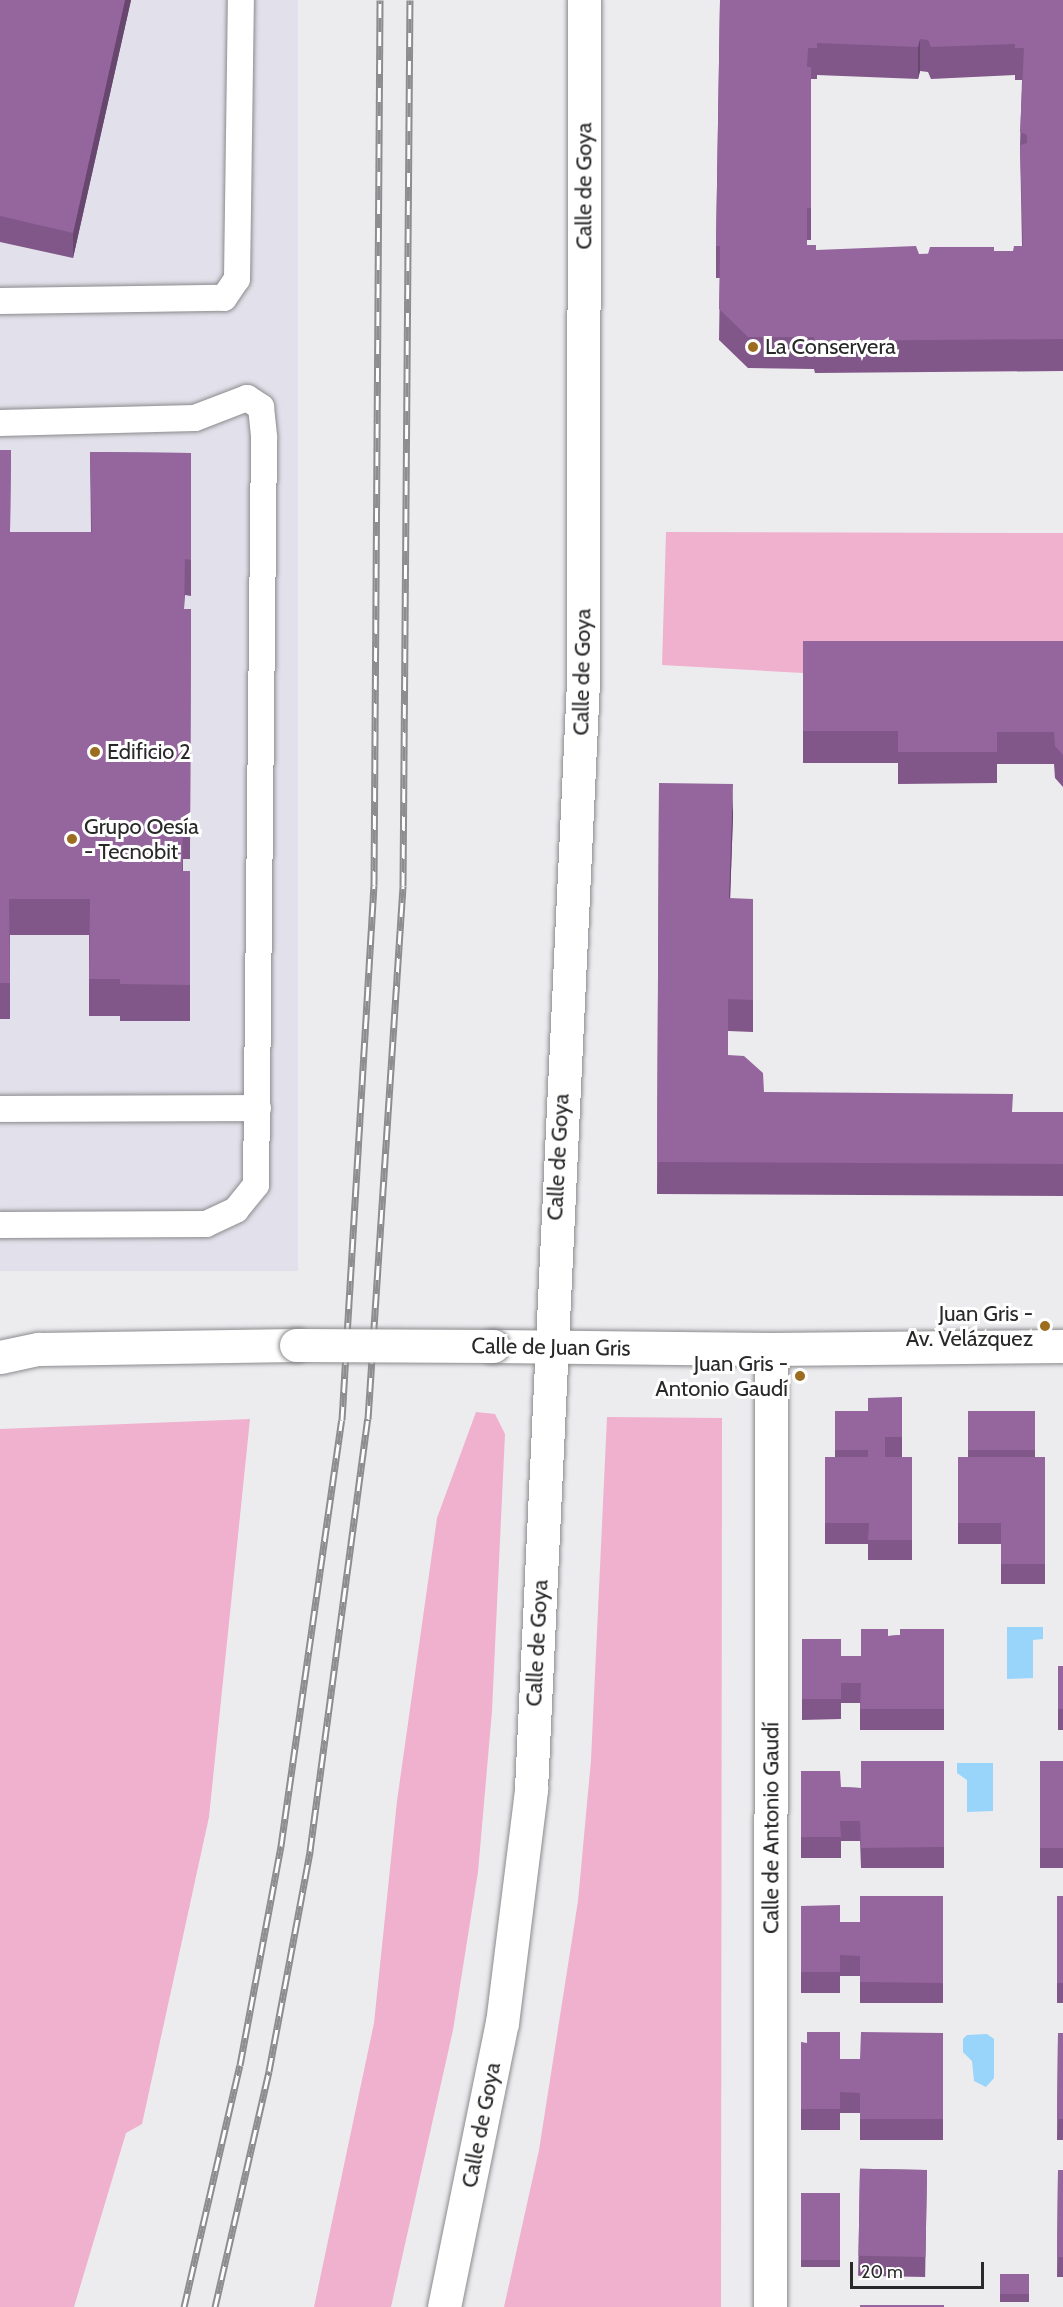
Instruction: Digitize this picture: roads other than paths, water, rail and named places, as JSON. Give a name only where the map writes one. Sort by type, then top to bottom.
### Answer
[{"type":"street","name":"Calle de Goya","points":[[444,2307],[502,2023],[531,1789],[583,681],[584,0]]},
{"type":"street","name":"Calle de Juan Gris","points":[[0,1341],[39,1348],[493,1346],[771,1349],[1063,1346]]},
{"type":"street","name":"Calle de Juan Gris","points":[[0,1357],[39,1348]]},
{"type":"street","name":"Calle de Antonio Gaudí","points":[[770,2307],[771,1349]]},
{"type":"lane","points":[[0,301],[224,298],[237,279],[241,0]]},
{"type":"lane","points":[[0,423],[195,418],[247,398],[261,407],[264,438],[256,1185],[236,1210],[206,1224],[0,1225]]},
{"type":"lane","points":[[0,1109],[258,1108]]},
{"type":"water","points":[[1007,1627],[1043,1627],[1043,1639],[1033,1640],[1033,1678],[1007,1679]]},
{"type":"water","points":[[957,1763],[993,1763],[993,1811],[967,1812],[967,1780],[957,1773]]},
{"type":"water","points":[[987,2034],[994,2039],[994,2078],[986,2087],[974,2081],[972,2061],[963,2052],[963,2039],[967,2035]]},
{"type":"railway","points":[[184,2307],[240,2065],[281,1846],[342,1420],[374,885],[380,0]]},
{"type":"railway","points":[[215,2307],[269,2071],[310,1851],[368,1419],[403,886],[410,0]]},
{"type":"place","name":"La Conservera","points":[[753,347]]},
{"type":"place","name":"Edificio 2","points":[[95,752]]},
{"type":"place","name":"Grupo Oesía - Tecnobit","points":[[72,839]]},
{"type":"place","name":"Juan Gris - Av. Velázquez","points":[[1045,1326]]},
{"type":"place","name":"Juan Gris - Antonio Gaudí","points":[[800,1376]]}]
